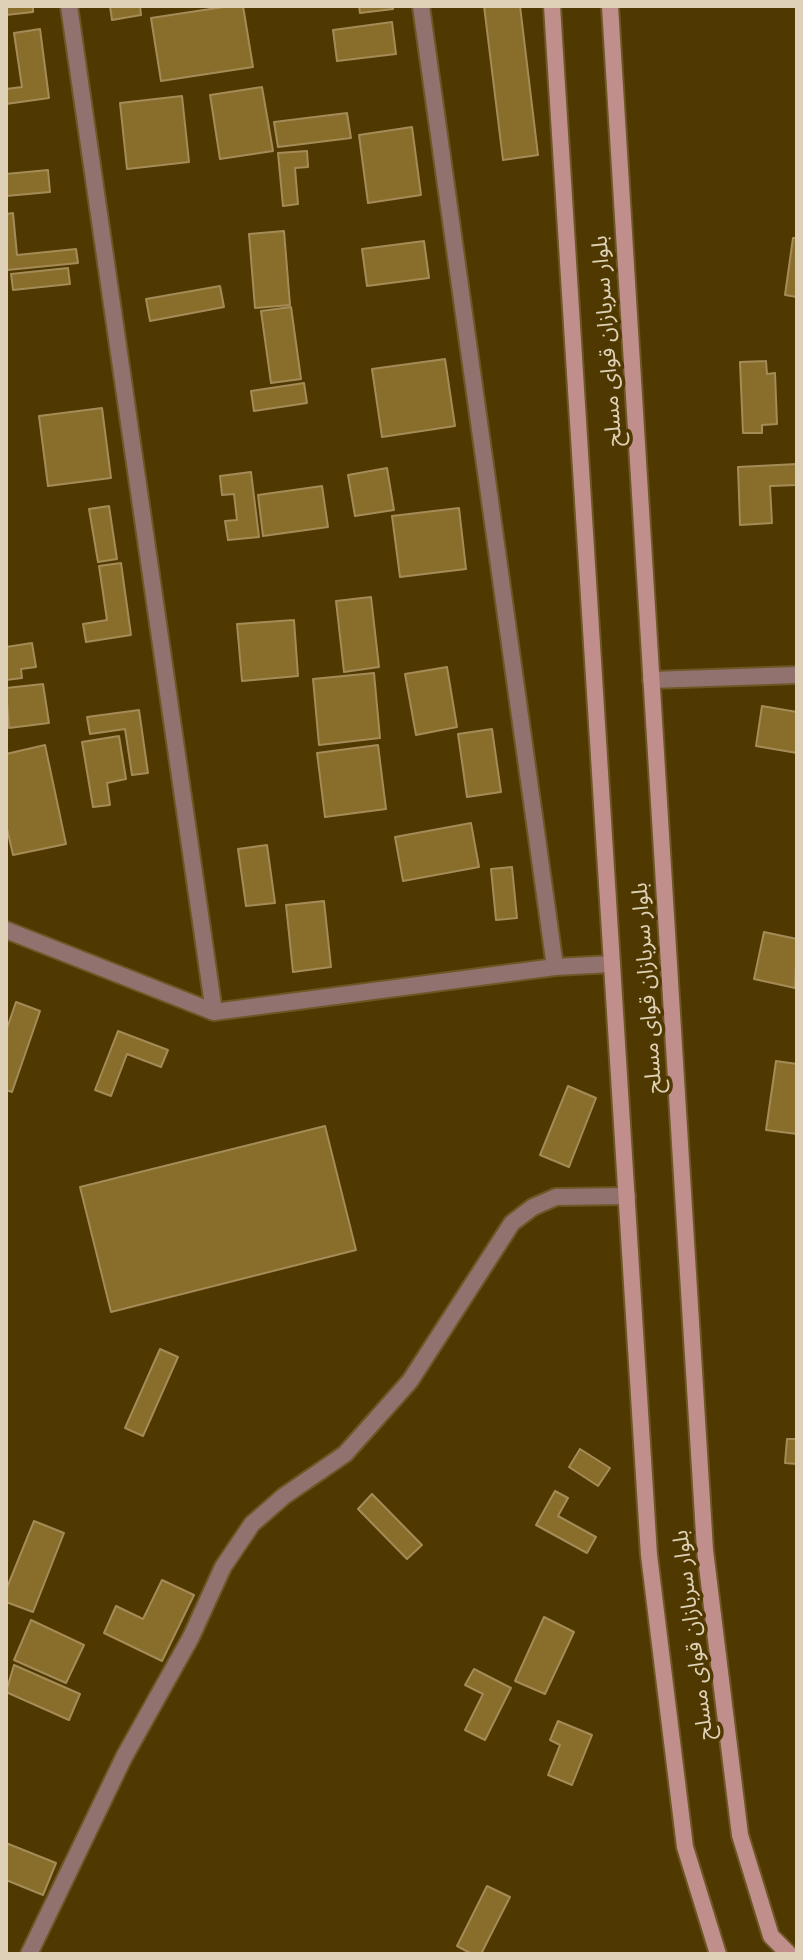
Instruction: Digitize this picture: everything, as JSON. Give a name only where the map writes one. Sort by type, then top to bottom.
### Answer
[{"type":"main road","name":"بلوار سربازان قوای مسلح","points":[[552,6],[649,1555],[685,1847],[718,1954]]},
{"type":"main road","name":"بلوار سربازان قوای مسلح","points":[[610,6],[705,1550],[740,1835],[771,1936],[789,1954]]},
{"type":"street","points":[[69,6],[214,1012]]},
{"type":"street","points":[[421,6],[555,967]]},
{"type":"street","points":[[651,680],[797,675]]},
{"type":"street","points":[[6,930],[214,1012],[555,967],[612,964]]},
{"type":"street","points":[[29,1954],[124,1757],[191,1637],[223,1567],[252,1524],[284,1496],[345,1454],[410,1381],[512,1223],[533,1207],[556,1197],[627,1196]]},
{"type":"building","points":[[6,6],[33,6],[33,12],[6,15]]},
{"type":"building","points":[[110,6],[140,6],[141,15],[112,20]]},
{"type":"building","points":[[243,6],[253,67],[161,81],[151,18]]},
{"type":"building","points":[[359,6],[393,6],[393,9],[360,13]]},
{"type":"building","points":[[484,6],[520,6],[538,155],[503,160]]},
{"type":"building","points":[[392,22],[396,54],[337,61],[333,30]]},
{"type":"building","points":[[40,29],[49,98],[6,104],[6,89],[22,87],[14,33]]},
{"type":"building","points":[[262,87],[273,151],[220,159],[210,95]]},
{"type":"building","points":[[182,96],[189,162],[127,169],[120,103]]},
{"type":"building","points":[[347,113],[351,138],[278,147],[274,122]]},
{"type":"building","points":[[412,127],[421,195],[368,203],[359,135]]},
{"type":"building","points":[[307,151],[308,167],[295,168],[298,204],[283,206],[278,153]]},
{"type":"building","points":[[48,170],[50,192],[6,196],[6,174]]},
{"type":"building","points":[[13,213],[17,255],[76,249],[78,263],[7,270],[6,214]]},
{"type":"building","points":[[284,231],[290,305],[255,308],[249,234]]},
{"type":"building","points":[[793,238],[797,238],[797,297],[785,295]]},
{"type":"building","points":[[424,241],[429,278],[367,286],[362,249]]},
{"type":"building","points":[[68,268],[70,284],[13,290],[11,274]]},
{"type":"building","points":[[220,286],[224,307],[150,321],[146,299]]},
{"type":"building","points":[[291,307],[301,379],[271,383],[261,311]]},
{"type":"building","points":[[445,359],[455,426],[382,437],[372,369]]},
{"type":"building","points":[[766,361],[767,374],[775,373],[777,424],[762,425],[762,433],[743,433],[740,362]]},
{"type":"building","points":[[304,383],[307,403],[254,411],[251,391]]},
{"type":"building","points":[[102,408],[111,478],[48,486],[39,416]]},
{"type":"building","points":[[797,464],[797,485],[770,486],[772,523],[740,525],[738,467]]},
{"type":"building","points":[[387,468],[394,510],[355,516],[348,475]]},
{"type":"building","points":[[251,472],[259,537],[228,540],[225,521],[237,520],[234,494],[222,495],[220,476]]},
{"type":"building","points":[[322,486],[328,527],[263,536],[258,495]]},
{"type":"building","points":[[109,506],[117,559],[98,562],[89,509]]},
{"type":"building","points":[[459,508],[466,569],[400,577],[392,516]]},
{"type":"building","points":[[121,563],[131,635],[86,642],[83,624],[107,620],[99,566]]},
{"type":"building","points":[[371,597],[379,667],[344,672],[336,601]]},
{"type":"building","points":[[294,620],[298,676],[242,681],[237,624]]},
{"type":"building","points":[[32,643],[36,667],[21,669],[22,678],[6,680],[6,647]]},
{"type":"building","points":[[447,667],[457,727],[416,735],[405,674]]},
{"type":"building","points":[[374,673],[380,738],[319,745],[313,679]]},
{"type":"building","points":[[43,684],[49,723],[9,728],[6,688]]},
{"type":"building","points":[[762,706],[797,712],[797,753],[756,746]]},
{"type":"building","points":[[139,710],[148,773],[132,775],[125,729],[90,734],[87,717]]},
{"type":"building","points":[[492,729],[501,792],[467,797],[458,734]]},
{"type":"building","points":[[119,736],[126,779],[107,783],[110,805],[93,807],[82,742]]},
{"type":"building","points":[[45,745],[66,844],[13,855],[6,824],[6,754]]},
{"type":"building","points":[[378,745],[386,809],[325,817],[317,753]]},
{"type":"building","points":[[471,823],[479,867],[403,881],[395,837]]},
{"type":"building","points":[[267,845],[275,903],[246,906],[238,849]]},
{"type":"building","points":[[512,867],[517,918],[496,920],[491,869]]},
{"type":"building","points":[[324,901],[331,967],[293,972],[286,905]]},
{"type":"building","points":[[764,932],[797,939],[795,988],[754,979]]},
{"type":"building","points":[[16,1002],[40,1011],[12,1092],[6,1090],[6,1031]]},
{"type":"building","points":[[118,1031],[168,1050],[161,1067],[127,1054],[111,1096],[95,1090]]},
{"type":"building","points":[[776,1061],[797,1064],[797,1134],[766,1130]]},
{"type":"building","points":[[568,1086],[596,1098],[569,1167],[540,1155]]},
{"type":"building","points":[[325,1126],[356,1250],[111,1312],[80,1187]]},
{"type":"building","points":[[160,1349],[178,1357],[143,1436],[125,1428]]},
{"type":"building","points":[[787,1439],[797,1439],[797,1464],[785,1463]]},
{"type":"building","points":[[580,1449],[610,1468],[598,1486],[569,1467]]},
{"type":"building","points":[[555,1491],[568,1498],[558,1516],[596,1537],[587,1553],[536,1525]]},
{"type":"building","points":[[372,1494],[422,1545],[407,1559],[358,1509]]},
{"type":"building","points":[[34,1521],[64,1533],[33,1612],[6,1602],[6,1590]]},
{"type":"building","points":[[162,1580],[194,1595],[162,1661],[104,1633],[116,1606],[143,1619]]},
{"type":"building","points":[[544,1617],[574,1632],[545,1694],[515,1681]]},
{"type":"building","points":[[31,1620],[84,1645],[66,1683],[14,1660]]},
{"type":"building","points":[[14,1665],[80,1694],[69,1720],[6,1692]]},
{"type":"building","points":[[474,1669],[511,1688],[485,1740],[465,1730],[483,1694],[465,1685]]},
{"type":"building","points":[[558,1721],[592,1735],[572,1785],[548,1775],[560,1745],[550,1740]]},
{"type":"building","points":[[6,1843],[56,1863],[43,1895],[6,1880]]},
{"type":"building","points":[[487,1886],[510,1897],[481,1954],[472,1954],[457,1946]]}]
